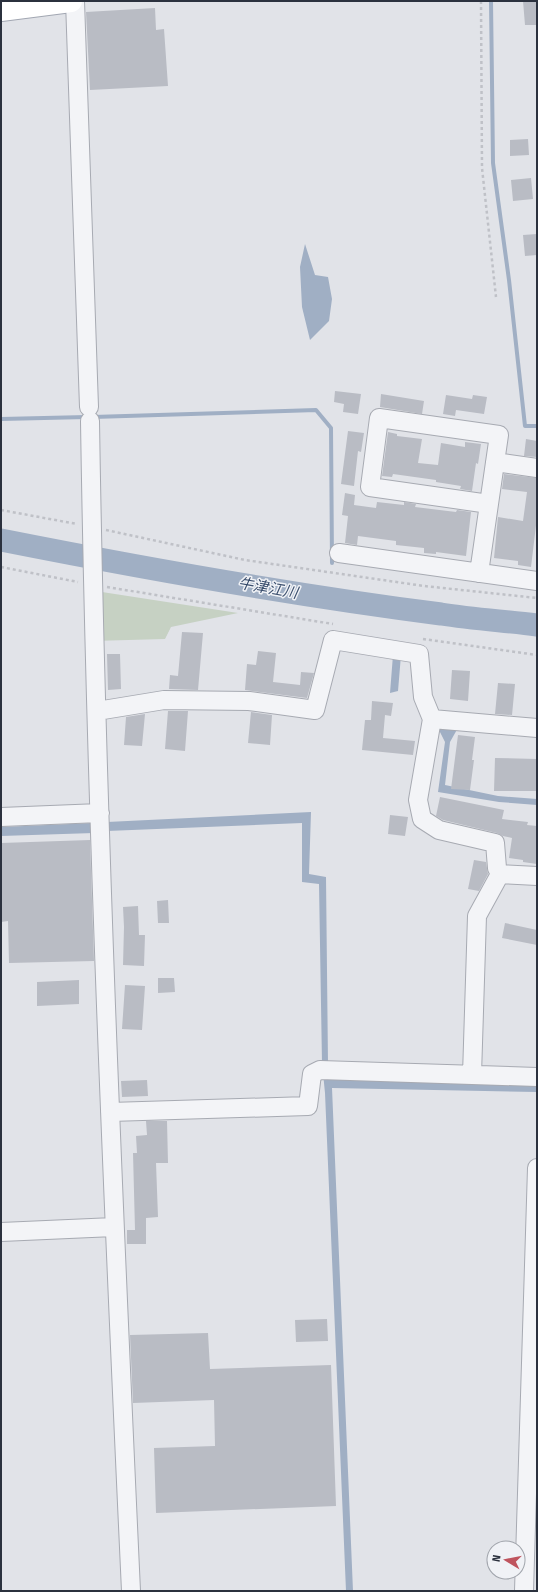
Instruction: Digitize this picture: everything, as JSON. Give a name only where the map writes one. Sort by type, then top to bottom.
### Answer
[{"type":"main road","points":[[1,10],[71,1]]},
{"type":"street","points":[[75,1],[90,414],[100,813],[114,1227],[131,1591]]},
{"type":"street","points":[[479,573],[489,504],[495,462],[499,435],[379,418],[370,487],[489,504]]},
{"type":"street","points":[[495,462],[537,468]]},
{"type":"street","points":[[338,553],[537,581]]},
{"type":"street","points":[[97,711],[164,700],[249,701],[315,710],[333,640],[418,654],[423,696],[432,719],[418,800],[422,819],[439,830],[494,843],[497,868],[500,874]]},
{"type":"street","points":[[432,719],[537,728]]},
{"type":"street","points":[[1,817],[100,813]]},
{"type":"street","points":[[500,874],[537,876]]},
{"type":"street","points":[[472,1075],[478,916],[500,874]]},
{"type":"street","points":[[110,1112],[308,1106],[312,1074],[327,1070],[537,1077]]},
{"type":"street","points":[[524,1591],[537,1168]]},
{"type":"street","points":[[1,1232],[114,1227]]},
{"type":"path","points":[[481,1],[482,168],[496,297]]},
{"type":"path","points":[[1,510],[92,527],[246,560],[424,586],[537,598]]},
{"type":"path","points":[[1,567],[94,585],[337,625]]},
{"type":"path","points":[[416,638],[537,655]]},
{"type":"green space","points":[[89,590],[238,613],[171,627],[165,639],[92,641]]},
{"type":"water","points":[[305,244],[315,275],[328,277],[332,299],[329,321],[310,340],[302,307],[300,267]]},
{"type":"water","points":[[393,655],[401,655],[398,691],[390,693]]},
{"type":"water","points":[[446,725],[459,726],[450,742],[445,785],[498,796],[537,799],[537,805],[499,802],[438,792],[445,742],[439,730]]},
{"type":"water","points":[[311,812],[309,874],[326,877],[328,1064],[537,1085],[537,1092],[332,1088],[353,1591],[346,1591],[325,1093],[322,1063],[319,884],[302,882],[302,823],[107,831],[107,822]]},
{"type":"water","points":[[93,823],[94,833],[1,836],[1,827]]},
{"type":"building","points":[[523,1],[537,1],[537,25],[525,25]]},
{"type":"building","points":[[155,8],[156,30],[164,29],[168,86],[90,90],[86,12]]},
{"type":"building","points":[[528,139],[529,155],[510,156],[510,140]]},
{"type":"building","points":[[531,178],[533,199],[513,201],[511,180]]},
{"type":"building","points":[[537,234],[537,255],[525,256],[523,235]]},
{"type":"building","points":[[335,391],[361,394],[358,414],[343,412],[344,404],[334,402]]},
{"type":"building","points":[[381,394],[424,401],[422,414],[380,407]]},
{"type":"building","points":[[446,395],[472,399],[473,395],[487,397],[484,414],[456,410],[455,416],[443,414]]},
{"type":"building","points":[[348,431],[364,433],[361,452],[358,451],[354,486],[341,484]]},
{"type":"building","points":[[388,432],[397,434],[397,436],[422,439],[418,463],[438,465],[441,443],[465,447],[465,442],[481,444],[478,464],[476,463],[472,491],[460,489],[461,486],[436,482],[436,480],[393,474],[392,477],[382,476]]},
{"type":"building","points":[[526,439],[537,441],[537,457],[524,456]]},
{"type":"building","points":[[504,474],[537,478],[537,517],[531,567],[518,565],[518,561],[494,558],[498,517],[523,521],[527,492],[502,489]]},
{"type":"building","points":[[345,493],[355,495],[354,505],[376,508],[377,502],[404,505],[404,502],[416,504],[415,507],[456,512],[457,510],[471,512],[466,556],[436,552],[436,554],[424,553],[424,548],[396,545],[396,541],[358,536],[357,545],[345,543],[348,516],[342,515]]},
{"type":"building","points":[[182,632],[203,633],[198,690],[169,689],[170,675],[178,676]]},
{"type":"building","points":[[258,651],[276,653],[273,682],[300,685],[301,672],[314,673],[307,698],[245,690],[247,664],[256,665]]},
{"type":"building","points":[[107,654],[120,654],[121,689],[108,690]]},
{"type":"building","points":[[452,670],[470,671],[468,701],[450,699]]},
{"type":"building","points":[[498,683],[515,684],[512,715],[495,714]]},
{"type":"building","points":[[372,701],[393,703],[391,716],[385,715],[383,738],[415,741],[413,755],[362,750],[365,720],[371,720]]},
{"type":"building","points":[[168,711],[188,711],[185,751],[165,749]]},
{"type":"building","points":[[251,712],[272,715],[270,745],[248,743]]},
{"type":"building","points":[[145,714],[142,746],[124,745],[126,717]]},
{"type":"building","points":[[458,735],[475,737],[470,790],[451,789]]},
{"type":"building","points":[[495,758],[537,759],[537,791],[494,791]]},
{"type":"building","points":[[440,797],[504,810],[502,819],[528,822],[527,825],[537,826],[537,864],[509,858],[512,838],[443,820],[436,816]]},
{"type":"building","points":[[390,815],[408,817],[405,836],[388,834]]},
{"type":"building","points":[[90,840],[94,961],[9,963],[8,921],[1,922],[1,843]]},
{"type":"building","points":[[474,860],[486,862],[488,874],[479,891],[468,889]]},
{"type":"building","points":[[168,900],[169,923],[158,923],[157,901]]},
{"type":"building","points":[[138,906],[139,935],[145,935],[144,966],[123,965],[123,907]]},
{"type":"building","points":[[505,923],[537,930],[537,945],[502,938]]},
{"type":"building","points":[[158,978],[174,978],[175,992],[158,993]]},
{"type":"building","points":[[79,980],[79,1004],[37,1006],[37,982]]},
{"type":"building","points":[[125,985],[145,986],[142,1030],[122,1029]]},
{"type":"building","points":[[147,1080],[148,1096],[122,1097],[121,1081]]},
{"type":"building","points":[[146,1121],[167,1121],[168,1163],[156,1163],[158,1217],[146,1218],[146,1244],[127,1244],[127,1230],[135,1230],[133,1153],[137,1153],[136,1136],[147,1135]]},
{"type":"building","points":[[327,1319],[328,1341],[296,1342],[295,1320]]},
{"type":"building","points":[[208,1333],[210,1369],[331,1365],[336,1506],[156,1513],[154,1448],[215,1446],[214,1400],[133,1403],[130,1335]]},
{"type":"waterway","points":[[491,1],[493,163],[509,280],[525,426],[537,426]]},
{"type":"waterway","points":[[93,417],[316,410],[331,428],[332,563]]},
{"type":"waterway","points":[[1,419],[87,417]]},
{"type":"waterway","name":"牛津江川","points":[[1,540],[275,590],[453,616],[537,625]]}]
